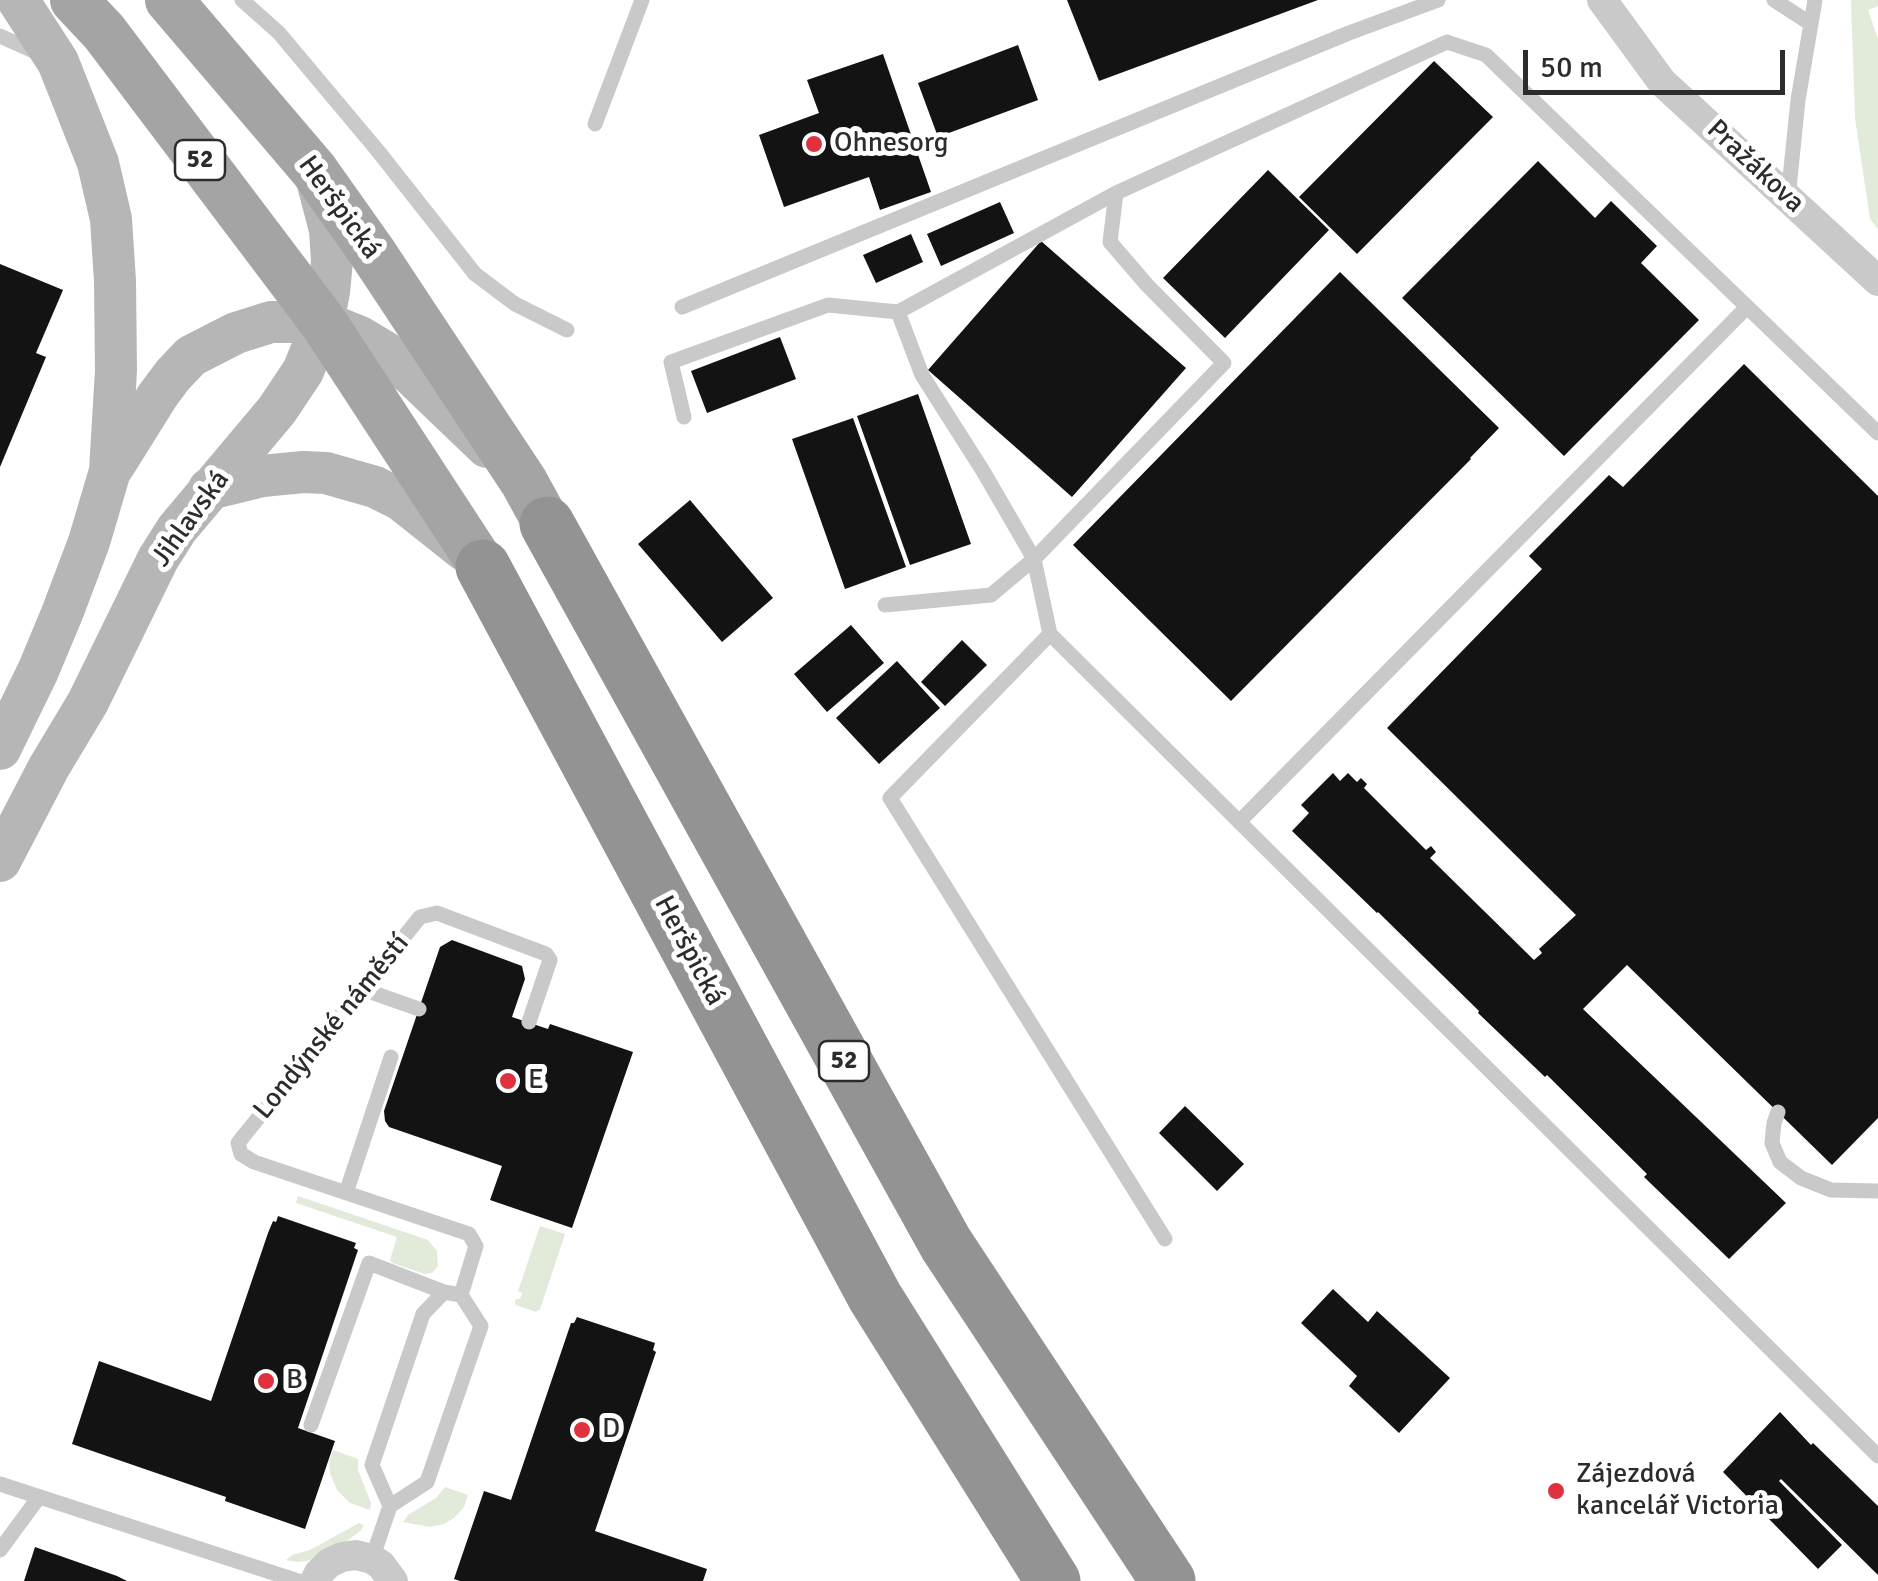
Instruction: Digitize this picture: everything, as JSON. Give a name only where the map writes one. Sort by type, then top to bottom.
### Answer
[{"type":"highway","name":"Heršpická","points":[[535,503],[946,1244],[1168,1581]]},
{"type":"highway","name":"Heršpická","points":[[483,568],[875,1297],[1052,1581]]},
{"type":"main road","points":[[18,0],[58,62],[98,162],[110,220],[116,370],[110,471]]},
{"type":"main road","name":"Heršpická","points":[[74,0],[104,32],[324,322],[483,568]]},
{"type":"main road","name":"Heršpická","points":[[168,0],[314,170],[535,503]]},
{"type":"main road","name":"Jihlavská","points":[[0,861],[49,766],[88,702],[158,559],[177,529],[277,410],[302,372],[324,322],[332,261],[324,199],[314,170]]},
{"type":"main road","points":[[0,749],[63,611],[110,471],[172,375],[191,356],[236,333],[272,322],[324,322]]},
{"type":"main road","name":"Heršpická","points":[[324,322],[385,352],[535,503]]},
{"type":"main road","points":[[209,490],[262,476],[303,472],[354,480],[401,500],[483,568]]},
{"type":"street","name":"Pražákova","points":[[1602,0],[1662,82],[1878,281]]},
{"type":"street","points":[[315,1581],[329,1563],[356,1555],[381,1564],[393,1581]]},
{"type":"lane","points":[[242,0],[291,48],[475,274],[514,304],[566,330]]},
{"type":"lane","points":[[595,124],[642,0]]},
{"type":"lane","points":[[682,307],[1331,40],[1438,0]]},
{"type":"lane","points":[[1774,0],[1811,24]]},
{"type":"lane","points":[[1788,198],[1798,100],[1815,0]]},
{"type":"lane","points":[[0,36],[58,62]]},
{"type":"lane","points":[[684,417],[671,362],[828,305],[898,312],[1116,193],[1447,42],[1486,56],[1878,433]]},
{"type":"lane","points":[[884,606],[991,595],[1034,559],[1224,363],[1110,242],[1116,193]]},
{"type":"lane","points":[[1240,822],[1747,307]]},
{"type":"lane","points":[[898,312],[922,375],[1034,559],[1050,634],[1874,1449]]},
{"type":"lane","points":[[1050,634],[890,798],[1165,1239]]},
{"type":"lane","name":"Londýnské náměstí","points":[[390,1506],[372,1465],[423,1314],[452,1294],[476,1246],[469,1234],[254,1162],[241,1154],[238,1144],[420,916],[437,913],[546,954],[550,960],[528,1022]]},
{"type":"lane","points":[[362,989],[418,1009]]},
{"type":"lane","points":[[346,1194],[391,1057]]},
{"type":"lane","points":[[1778,1112],[1772,1144],[1780,1162],[1801,1178],[1831,1190],[1878,1191]]},
{"type":"lane","points":[[311,1426],[369,1263],[452,1294],[481,1326],[427,1482],[390,1506],[372,1558]]},
{"type":"lane","points":[[0,1484],[298,1581]]},
{"type":"lane","points":[[0,1550],[39,1497]]},
{"type":"green space","points":[[1851,0],[1878,0],[1878,6],[1868,10],[1878,39],[1878,229],[1870,219],[1855,118]]},
{"type":"green space","points":[[298,1196],[428,1240],[437,1251],[438,1266],[425,1274],[392,1263],[397,1237],[296,1203]]},
{"type":"green space","points":[[540,1226],[565,1234],[536,1312],[515,1303],[522,1293],[518,1291]]},
{"type":"green space","points":[[333,1450],[358,1459],[370,1510],[350,1503],[337,1490],[329,1463]]},
{"type":"green space","points":[[445,1487],[468,1495],[454,1518],[430,1527],[403,1522],[436,1498]]},
{"type":"green space","points":[[359,1523],[364,1525],[361,1530],[346,1542],[307,1561],[286,1560],[310,1550]]},
{"type":"building","points":[[1067,0],[1318,0],[1099,81]]},
{"type":"building","points":[[1018,45],[1038,100],[938,137],[918,83]]},
{"type":"building","points":[[883,54],[931,192],[880,210],[869,177],[784,207],[759,135],[819,113],[807,80]]},
{"type":"building","points":[[1434,61],[1493,117],[1357,254],[1299,197]]},
{"type":"building","points":[[1538,161],[1595,218],[1611,201],[1657,246],[1641,263],[1699,320],[1564,456],[1402,298]]},
{"type":"building","points":[[1268,170],[1329,230],[1225,338],[1163,278]]},
{"type":"building","points":[[1000,202],[1014,233],[941,266],[927,234]]},
{"type":"building","points":[[911,234],[923,262],[876,283],[863,255]]},
{"type":"building","points":[[1041,241],[1186,368],[1072,497],[928,370]]},
{"type":"building","points":[[0,264],[63,290],[36,353],[46,357],[0,467]]},
{"type":"building","points":[[1340,272],[1499,428],[1231,701],[1073,545]]},
{"type":"building","points":[[780,337],[796,379],[707,413],[691,371]]},
{"type":"building","points":[[1744,364],[1878,496],[1878,1118],[1832,1165],[1627,965],[1583,1009],[1786,1203],[1729,1259],[1547,1075],[1292,831],[1309,813],[1301,805],[1333,773],[1340,781],[1348,773],[1357,782],[1361,778],[1367,784],[1364,788],[1426,850],[1431,846],[1436,852],[1430,858],[1534,960],[1542,953],[1539,949],[1576,915],[1387,728],[1542,569],[1529,556],[1609,475],[1623,487]]},
{"type":"building","points":[[918,394],[971,544],[910,565],[857,416]]},
{"type":"building","points":[[853,418],[906,567],[845,589],[792,439]]},
{"type":"building","points":[[690,500],[773,598],[722,642],[638,544]]},
{"type":"building","points":[[851,625],[884,663],[827,712],[794,674]]},
{"type":"building","points":[[962,640],[987,665],[945,706],[921,682]]},
{"type":"building","points":[[897,661],[940,708],[879,764],[836,718]]},
{"type":"building","name":"E","points":[[452,940],[522,966],[525,979],[512,1017],[548,1029],[550,1024],[633,1052],[572,1228],[490,1200],[502,1166],[389,1127],[385,1121],[384,1111],[440,947]]},
{"type":"building","points":[[1185,1106],[1244,1164],[1217,1191],[1159,1133]]},
{"type":"building","name":"B","points":[[278,1216],[356,1243],[354,1248],[358,1250],[298,1428],[335,1441],[305,1529],[72,1444],[99,1361],[211,1401],[268,1233]]},
{"type":"building","points":[[1333,1289],[1368,1322],[1377,1311],[1450,1378],[1399,1433],[1349,1386],[1357,1376],[1301,1323]]},
{"type":"building","name":"D","points":[[577,1317],[655,1343],[656,1352],[595,1531],[707,1569],[703,1581],[454,1579],[484,1491],[511,1500],[571,1323]]},
{"type":"building","points":[[1780,1412],[1878,1506],[1878,1575],[1781,1479],[1842,1545],[1818,1569],[1723,1472]]},
{"type":"building","points":[[35,1547],[117,1576],[127,1581],[24,1581]]},
{"type":"place","name":"Ohnesorg","points":[[814,144]]},
{"type":"place","name":"E","points":[[508,1081]]},
{"type":"place","name":"B","points":[[266,1381]]},
{"type":"place","name":"D","points":[[582,1430]]},
{"type":"place","name":"Zájezdová kancelář Victoria","points":[[1556,1491]]}]
